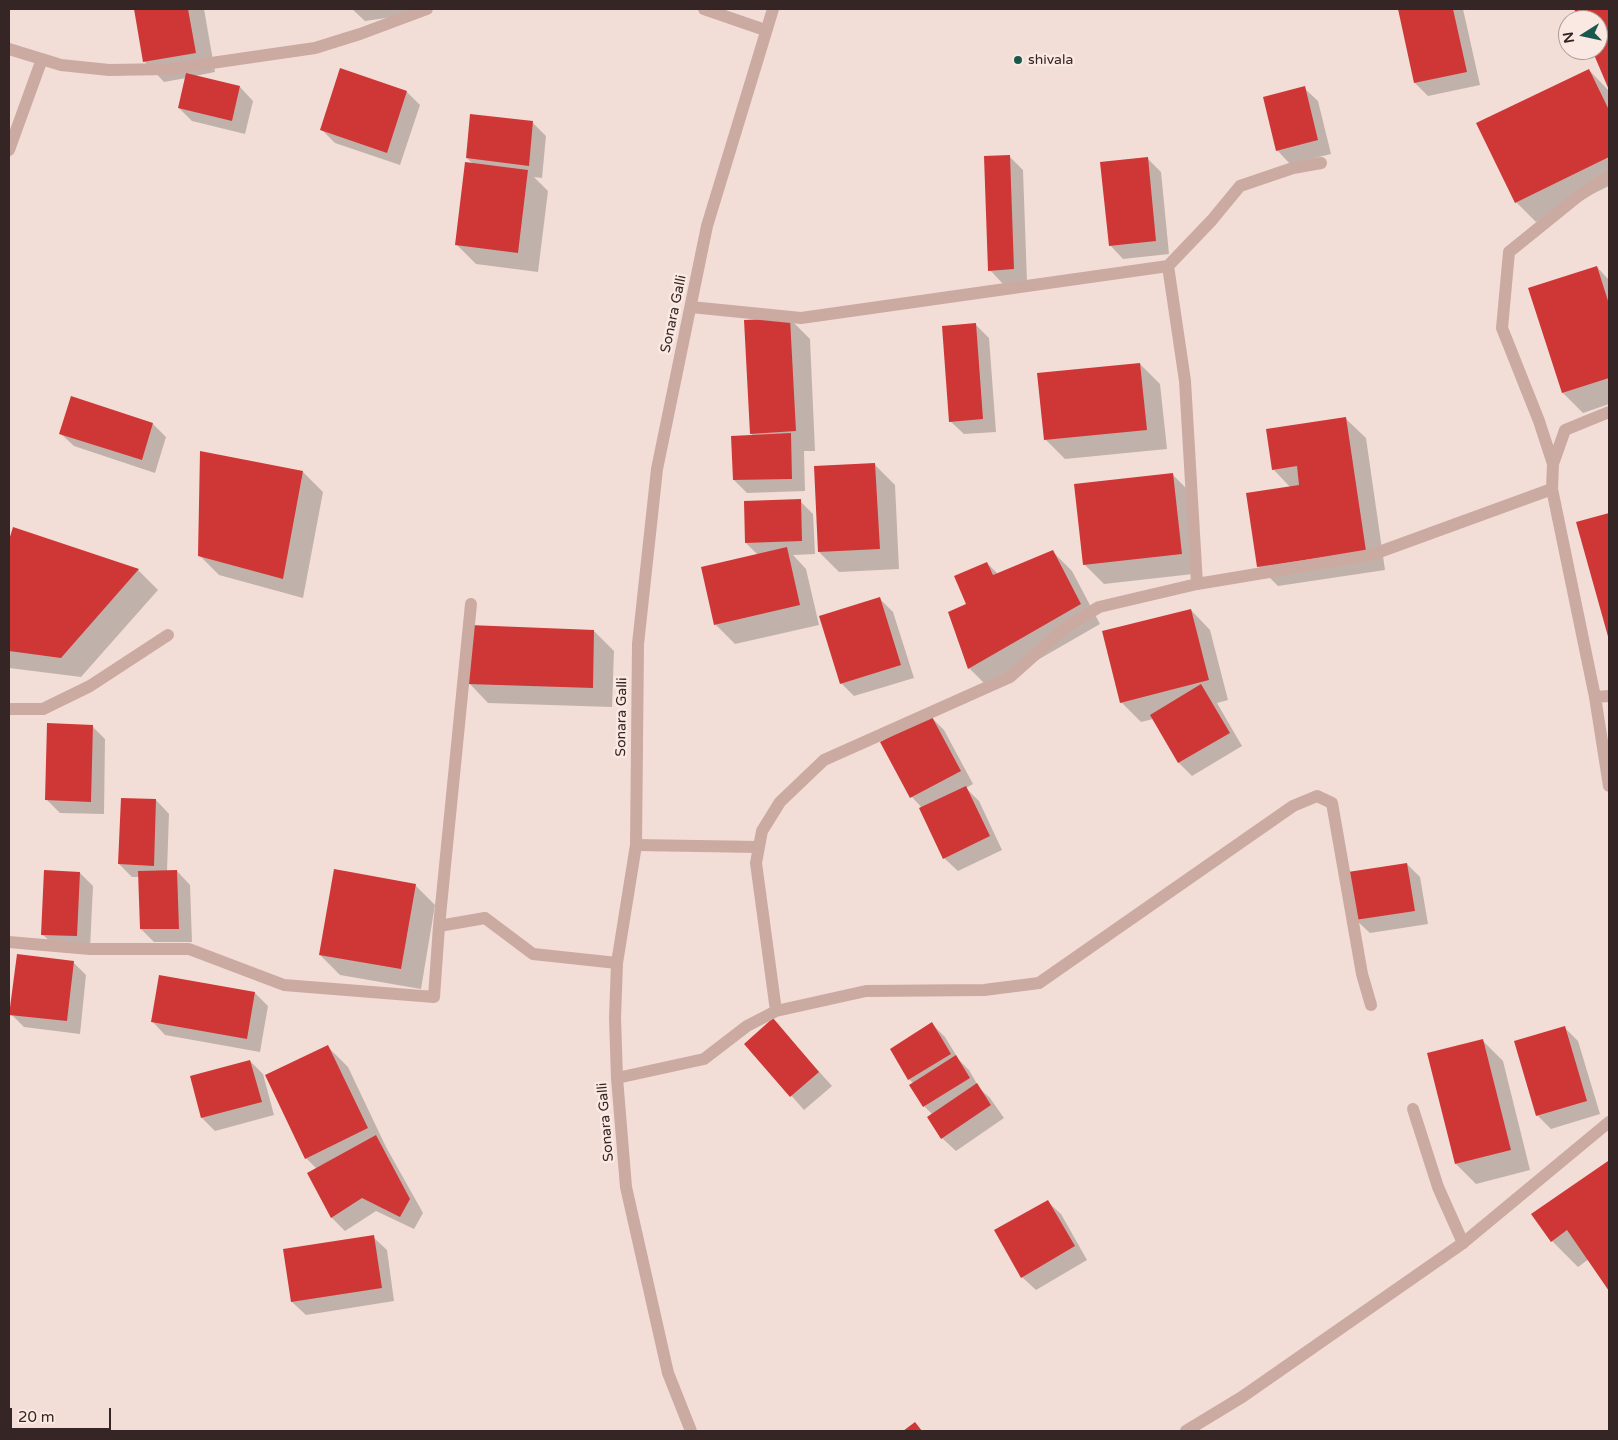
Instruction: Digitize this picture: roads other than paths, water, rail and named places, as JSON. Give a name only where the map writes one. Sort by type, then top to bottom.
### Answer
[{"type":"street","points":[[9,49],[61,65],[109,70],[170,69],[315,48],[360,34],[427,9]]},
{"type":"street","points":[[704,9],[765,30]]},
{"type":"street","name":"Sonara Galli","points":[[690,1431],[668,1373],[626,1186],[617,1078],[615,1018],[617,963],[636,845],[638,644],[658,469],[707,226],[772,9]]},
{"type":"street","points":[[9,150],[42,59]]},
{"type":"street","points":[[691,307],[801,318],[1168,266],[1212,220],[1240,186],[1293,168],[1321,163]]},
{"type":"street","points":[[1553,464],[1502,328],[1509,252],[1577,197],[1609,176]]},
{"type":"street","points":[[1168,266],[1185,380],[1197,584]]},
{"type":"street","points":[[1609,412],[1565,430],[1553,464],[1552,489],[1595,697],[1609,786]]},
{"type":"street","points":[[776,1011],[756,863],[762,831],[780,802],[824,760],[1010,677],[1066,627],[1099,608],[1197,584],[1371,555],[1552,489]]},
{"type":"street","points":[[9,942],[90,949],[189,949],[284,985],[434,997],[439,926],[471,604]]},
{"type":"street","points":[[9,709],[43,709],[90,686],[168,635]]},
{"type":"street","points":[[1595,697],[1609,696]]},
{"type":"street","points":[[617,1078],[704,1059],[746,1026],[776,1011],[866,991],[984,990],[1038,983],[1293,806],[1317,796],[1332,802],[1362,974],[1371,1005]]},
{"type":"street","points":[[636,845],[759,847]]},
{"type":"street","points":[[439,926],[485,918],[533,954],[617,963]]},
{"type":"street","points":[[1413,1109],[1438,1187],[1463,1243]]},
{"type":"street","points":[[1186,1431],[1242,1397],[1463,1243],[1609,1122]]},
{"type":"place","name":"shivala","points":[[1018,60]]}]
